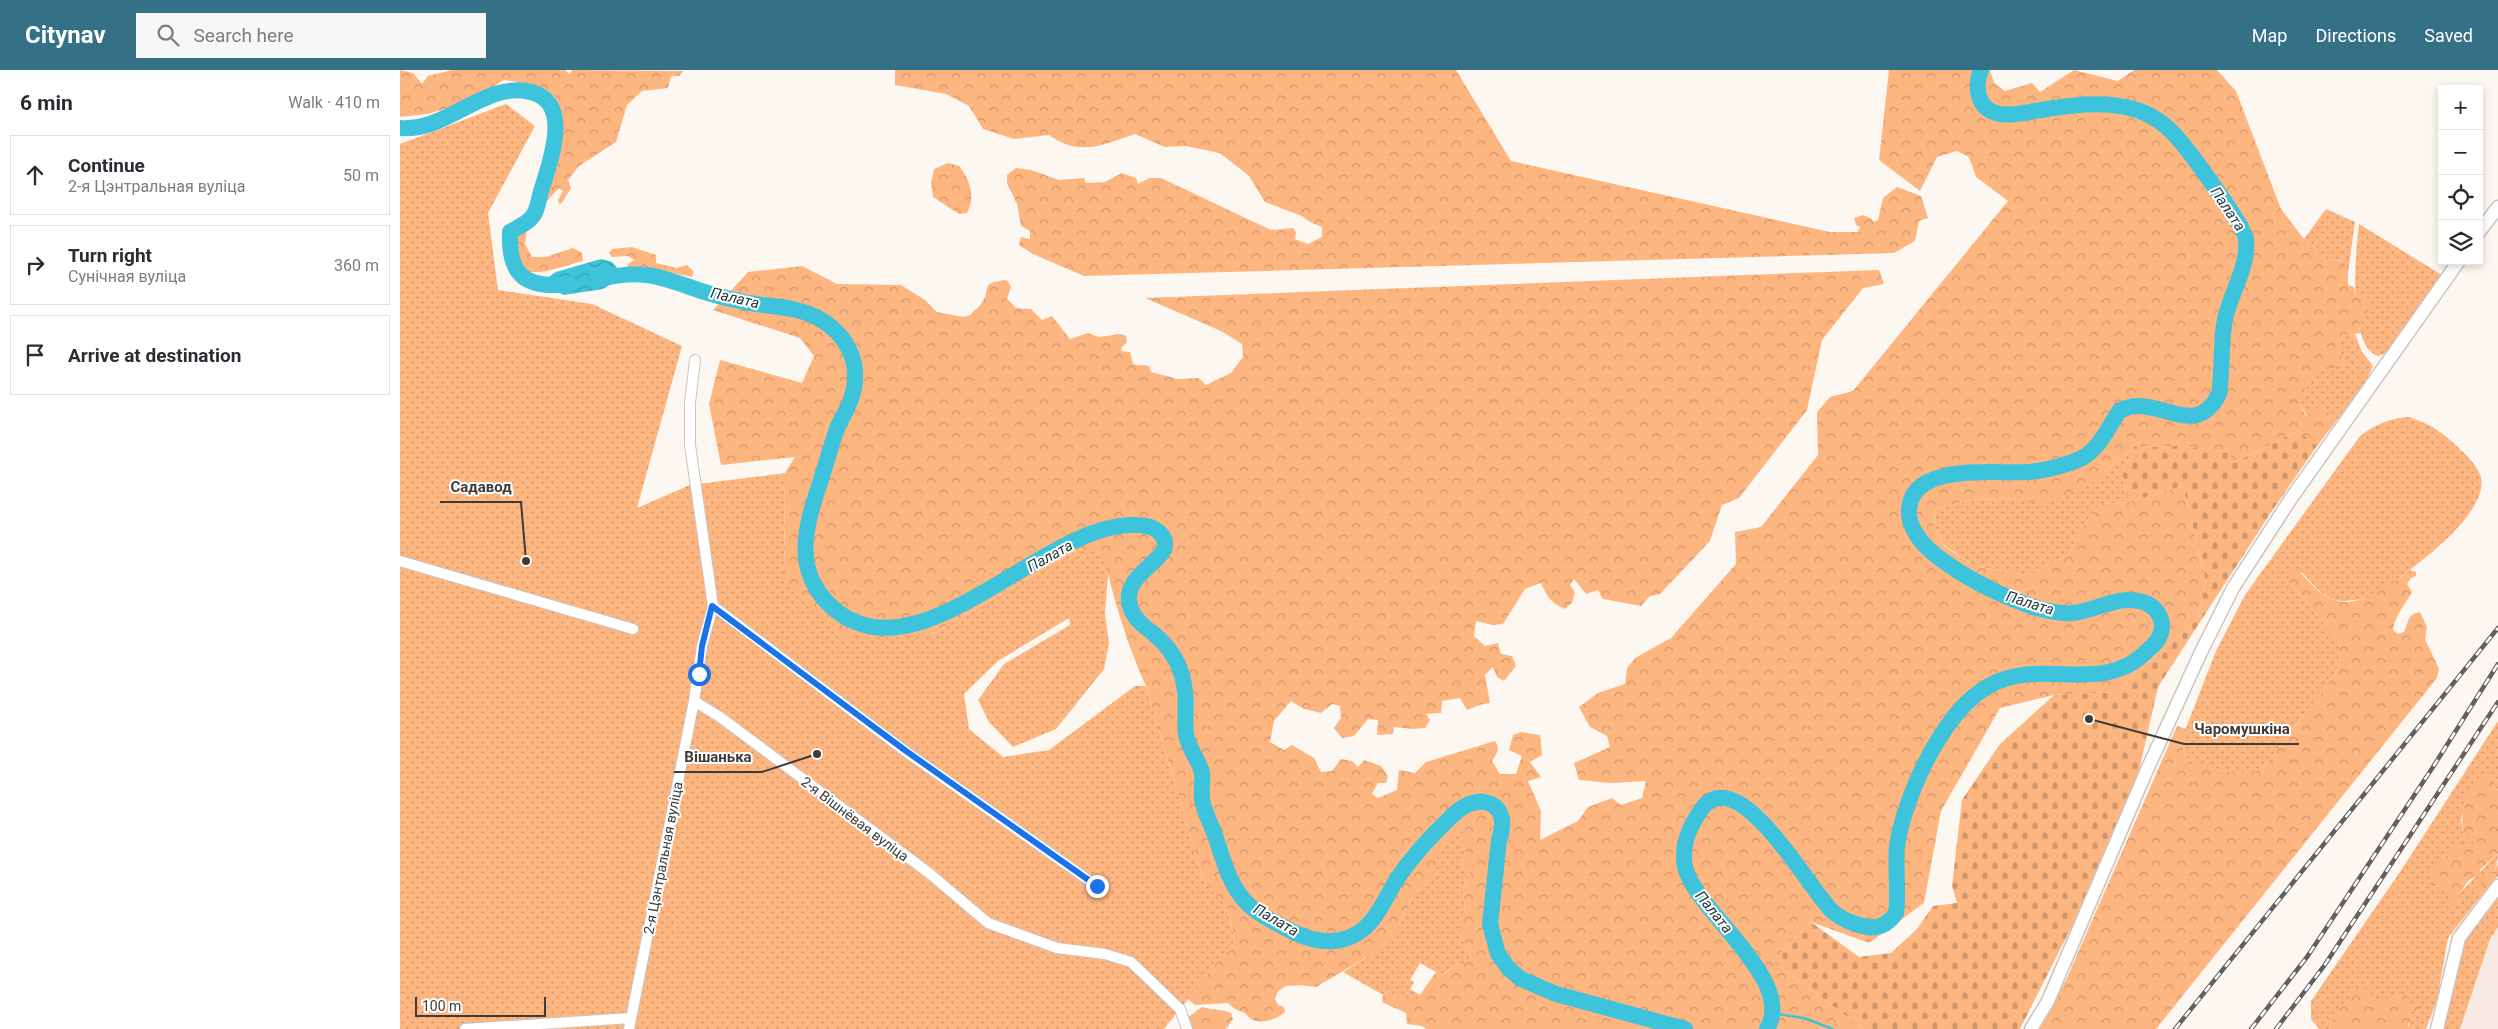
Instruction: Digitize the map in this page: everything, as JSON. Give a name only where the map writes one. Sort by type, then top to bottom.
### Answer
[{"type":"street","points":[[2483,227],[2498,208]]},
{"type":"street","points":[[2032,1029],[2048,1001],[2146,772],[2201,652],[2233,588],[2290,500],[2456,265]]},
{"type":"street","name":"2-я Цэнтральная вуліца","points":[[629,1029],[694,701],[702,646],[712,606],[690,444],[690,403],[695,360]]},
{"type":"street","points":[[400,561],[633,629]]},
{"type":"street","points":[[712,606],[906,751],[1097,886]]},
{"type":"street","name":"2-я Вішнёвая вуліца","points":[[694,701],[720,717],[929,873],[988,923],[1057,948],[1105,954],[1131,962],[1180,1009],[1187,1029]]},
{"type":"street","points":[[2437,1029],[2459,938],[2498,886]]},
{"type":"street","points":[[465,1029],[631,1018]]},
{"type":"shaded area","points":[[2498,927],[2498,1029],[2460,1029],[2490,939]]},
{"type":"green space","points":[[400,70],[413,73],[422,84],[428,76],[452,70],[565,70],[570,74],[572,70],[683,71],[679,76],[671,76],[668,88],[642,91],[627,105],[616,142],[579,166],[568,180],[571,188],[562,203],[559,204],[558,200],[563,191],[559,188],[526,224],[537,181],[560,133],[555,97],[531,84],[504,80],[466,103],[427,114],[400,117]]},
{"type":"green space","points":[[895,70],[1456,70],[1511,161],[1830,232],[1858,232],[1860,227],[1856,225],[1854,218],[1863,215],[1872,219],[1873,222],[1878,220],[1883,198],[1897,187],[1921,196],[1928,218],[1919,221],[1915,241],[1894,253],[1084,276],[1033,254],[1019,245],[1021,237],[1030,239],[1030,231],[1021,226],[1017,204],[1007,183],[1007,175],[1016,168],[1031,170],[1059,180],[1084,178],[1086,183],[1105,182],[1122,173],[1136,178],[1138,184],[1149,178],[1161,178],[1271,230],[1293,228],[1296,232],[1295,239],[1308,244],[1322,237],[1322,227],[1302,216],[1265,202],[1249,176],[1220,153],[1185,146],[1165,147],[1135,134],[1091,147],[1071,146],[1049,135],[1014,139],[983,129],[969,106],[946,94],[895,85]]},
{"type":"green space","points":[[1889,70],[1990,70],[1994,83],[2005,91],[2032,83],[2040,92],[2074,70],[2118,81],[2134,70],[2217,70],[2236,91],[2281,209],[2304,239],[2316,248],[2319,263],[2331,260],[2345,261],[2344,270],[2348,273],[2348,285],[2354,287],[2355,294],[2368,298],[2371,305],[2365,316],[2359,317],[2360,333],[2342,336],[2338,347],[2345,362],[2333,369],[2326,367],[2309,381],[2299,402],[2306,416],[2321,406],[2337,420],[2317,446],[2299,431],[2233,463],[2229,452],[2181,446],[2134,447],[2093,482],[2040,506],[2022,498],[1971,500],[1935,509],[1934,527],[1944,546],[1974,566],[2028,575],[2069,555],[2082,528],[2101,504],[2128,502],[2183,486],[2206,582],[2198,618],[2114,692],[2054,695],[2000,708],[1941,811],[1924,903],[1869,943],[1811,922],[1772,961],[1864,1029],[1426,1029],[1422,1026],[1407,1024],[1406,1013],[1382,1002],[1383,995],[1389,991],[1401,1000],[1415,1002],[1436,972],[1442,975],[1460,963],[1467,963],[1471,956],[1460,934],[1460,919],[1465,909],[1463,892],[1470,872],[1460,867],[1466,853],[1461,838],[1465,829],[1462,825],[1446,841],[1437,856],[1439,864],[1427,882],[1414,893],[1396,930],[1372,954],[1316,987],[1286,986],[1278,991],[1275,999],[1278,1005],[1284,1007],[1285,1012],[1269,1020],[1255,1021],[1228,1003],[1195,1005],[1188,999],[1235,940],[1227,907],[1203,879],[1146,686],[1121,621],[1103,553],[1079,549],[929,636],[845,638],[784,582],[785,473],[795,457],[721,465],[709,404],[720,360],[802,383],[814,356],[800,338],[713,310],[748,272],[802,266],[837,284],[901,285],[925,300],[937,312],[963,317],[971,315],[980,306],[989,284],[1007,280],[1011,287],[1007,299],[1016,308],[1031,309],[1042,320],[1052,316],[1070,339],[1088,333],[1099,337],[1120,334],[1126,336],[1127,342],[1121,348],[1122,351],[1130,352],[1133,364],[1149,366],[1151,372],[1178,379],[1199,378],[1206,385],[1231,373],[1243,357],[1242,344],[1221,331],[1145,298],[1879,270],[1884,284],[1863,288],[1822,340],[1807,410],[1739,498],[1722,505],[1710,541],[1660,594],[1650,596],[1641,606],[1603,599],[1598,590],[1586,594],[1574,579],[1570,585],[1575,592],[1572,603],[1565,609],[1550,599],[1541,583],[1525,589],[1503,624],[1493,625],[1476,621],[1474,636],[1485,646],[1498,643],[1501,654],[1512,656],[1516,666],[1504,681],[1497,677],[1493,667],[1485,675],[1490,703],[1467,710],[1460,698],[1442,701],[1441,713],[1426,714],[1430,720],[1425,728],[1394,727],[1393,734],[1377,735],[1378,720],[1368,719],[1354,736],[1342,738],[1334,728],[1341,718],[1340,706],[1332,704],[1321,713],[1304,709],[1291,701],[1274,721],[1270,742],[1284,750],[1292,745],[1314,758],[1321,772],[1332,771],[1341,759],[1352,761],[1358,767],[1364,760],[1381,766],[1388,776],[1386,783],[1378,783],[1372,794],[1378,798],[1397,790],[1399,770],[1415,773],[1426,762],[1495,741],[1498,749],[1492,761],[1500,774],[1516,774],[1522,756],[1509,750],[1513,735],[1521,732],[1540,735],[1542,755],[1530,762],[1541,777],[1528,781],[1541,811],[1540,840],[1578,821],[1588,807],[1612,798],[1621,805],[1642,798],[1646,781],[1610,783],[1579,780],[1574,763],[1610,747],[1607,736],[1590,727],[1579,707],[1598,693],[1625,684],[1627,668],[1635,658],[1671,638],[1736,564],[1735,532],[1761,527],[1818,455],[1817,412],[1830,397],[1853,391],[2008,201],[1976,177],[1969,157],[1957,151],[1937,157],[1920,191],[1879,160]]},
{"type":"green space","points":[[506,104],[535,126],[488,213],[498,290],[592,304],[682,346],[637,508],[690,485],[785,473],[784,582],[929,636],[1079,549],[1104,553],[1108,573],[1105,614],[1109,643],[1104,669],[1056,729],[1013,747],[989,722],[978,700],[1004,664],[1070,625],[1069,618],[998,661],[964,694],[969,729],[1003,757],[1049,750],[1135,686],[1146,686],[1203,879],[1227,907],[1235,941],[1164,1029],[400,1029],[400,144]]},
{"type":"green space","points":[[948,163],[959,166],[969,183],[971,200],[967,213],[959,214],[933,197],[931,183],[934,169]]},
{"type":"green space","points":[[2326,209],[2355,222],[2348,273],[2344,271],[2344,261],[2331,260],[2319,263],[2316,248],[2304,239]]},
{"type":"green space","points":[[2359,224],[2442,275],[2386,353],[2378,356],[2368,348],[2361,334],[2357,316],[2355,274]]},
{"type":"green space","points":[[527,230],[525,244],[532,257],[546,257],[573,248],[582,253],[583,261],[546,271],[523,271],[517,262],[515,243],[518,233]]},
{"type":"green space","points":[[632,247],[656,255],[656,263],[677,268],[687,265],[694,272],[692,277],[668,272],[628,270],[627,265],[634,260],[628,256],[612,257],[609,253],[612,249]]},
{"type":"green space","points":[[2355,334],[2362,352],[2373,366],[2367,380],[2337,420],[2321,406],[2307,416],[2299,402],[2309,381],[2326,366],[2333,369],[2345,362],[2338,347],[2342,336]]},
{"type":"green space","points":[[2410,417],[2440,432],[2461,450],[2479,471],[2481,490],[2475,504],[2440,545],[2388,588],[2374,596],[2341,601],[2329,598],[2319,591],[2302,572],[2290,583],[2338,640],[2340,658],[2334,676],[2266,764],[2258,770],[2249,773],[2236,772],[2218,770],[2193,763],[2186,755],[2182,738],[2216,651],[2245,595],[2360,436],[2384,422]]},
{"type":"green space","points":[[2299,431],[2317,446],[2270,514],[2158,687],[2138,775],[2072,926],[2020,1029],[1864,1029],[1772,961],[1811,922],[1859,957],[1891,953],[1917,929],[1933,906],[1957,903],[1952,886],[1962,800],[2000,744],[2054,695],[2114,692],[2198,618],[2206,582],[2183,486],[2128,502],[2122,474],[2134,447],[2181,446],[2230,452],[2233,463]]},
{"type":"green space","points":[[2134,447],[2122,474],[2128,502],[2101,504],[2082,528],[2069,555],[2028,575],[1974,566],[1944,545],[1934,527],[1935,509],[1971,500],[2022,498],[2093,482]]},
{"type":"green space","points":[[2292,567],[2324,595],[2335,600],[2347,602],[2381,591],[2410,570],[2416,572],[2416,576],[2411,578],[2407,584],[2412,592],[2398,615],[2393,630],[2398,634],[2404,632],[2409,619],[2420,612],[2427,627],[2425,639],[2439,669],[2437,678],[2156,1029],[2039,1029],[2067,978],[2177,726],[2186,729],[2183,749],[2188,759],[2192,762],[2217,769],[2244,773],[2258,770],[2266,764],[2334,676],[2340,658],[2338,640],[2290,583],[2287,570]]},
{"type":"green space","points":[[2498,721],[2498,790],[2492,785],[2465,802],[2461,820],[2464,836],[2474,840],[2473,844],[2464,845],[2436,887],[2443,886],[2447,893],[2459,894],[2498,853],[2498,859],[2491,876],[2477,896],[2481,896],[2448,938],[2437,1000],[2426,1029],[2408,1029],[2412,1003],[2375,1003],[2353,991],[2347,1003],[2339,1009],[2339,1017],[2330,1026],[2330,1029],[2319,1029],[2311,1019],[2311,1001],[2400,872]]},
{"type":"green space","points":[[2482,776],[2490,777],[2492,785],[2498,790],[2498,853],[2480,870],[2480,874],[2469,880],[2459,894],[2460,899],[2452,906],[2445,899],[2447,893],[2443,887],[2431,885],[2429,874],[2439,859],[2448,858],[2457,845],[2473,844],[2474,840],[2464,836],[2462,818],[2471,790]]},
{"type":"green space","points":[[1462,825],[1465,829],[1461,838],[1466,853],[1460,867],[1470,872],[1463,892],[1465,909],[1460,919],[1460,934],[1471,956],[1467,963],[1460,963],[1441,975],[1420,963],[1410,980],[1414,982],[1410,989],[1422,996],[1415,1003],[1401,1000],[1389,991],[1383,995],[1343,972],[1372,954],[1396,930],[1414,893],[1427,882],[1437,856],[1446,841]]},
{"type":"green space","points":[[2498,863],[2498,876],[2481,896],[2477,896],[2474,892],[2488,875],[2492,875]]},
{"type":"green space","points":[[2498,893],[2498,927],[2490,939],[2460,1029],[2443,1029],[2464,939]]},
{"type":"green space","points":[[2368,987],[2375,996],[2373,1000],[2375,1003],[2382,999],[2387,1002],[2388,995],[2406,995],[2412,1003],[2421,1003],[2421,1010],[2411,1012],[2412,1019],[2408,1024],[2408,1029],[2330,1029],[2332,1019],[2339,1016],[2338,1009],[2347,1003],[2353,990]]},
{"type":"green space","points":[[1202,1007],[1231,1013],[1233,1019],[1226,1029],[1190,1029],[1188,1017]]},
{"type":"water","points":[[601,259],[612,262],[618,269],[616,281],[603,289],[564,295],[549,288],[549,278],[556,272]]},
{"type":"waterway","name":"Палата","points":[[1767,1029],[1772,1010],[1768,989],[1757,968],[1693,885],[1685,867],[1684,852],[1687,837],[1701,810],[1716,798],[1734,801],[1753,813],[1772,833],[1833,912],[1845,920],[1858,925],[1868,927],[1880,926],[1890,920],[1896,913],[1897,846],[1908,804],[1919,775],[1933,749],[1946,727],[1961,709],[1987,687],[2008,678],[2044,674],[2097,674],[2114,671],[2130,664],[2145,653],[2157,641],[2161,633],[2162,623],[2158,614],[2152,607],[2143,602],[2125,600],[2081,612],[2057,612],[2019,602],[1980,584],[1946,563],[1928,549],[1920,539],[1913,528],[1909,516],[1913,495],[1924,484],[1939,477],[1976,472],[2028,472],[2070,463],[2082,458],[2094,449],[2120,410],[2133,406],[2147,407],[2192,416],[2202,413],[2211,406],[2219,394],[2225,319],[2245,259],[2246,239],[2228,206],[2196,161],[2171,131],[2149,115],[2137,110],[2096,104],[2011,115],[1993,112],[1987,109],[1978,94],[1978,81],[1981,70]]},
{"type":"waterway","name":"Палата","points":[[400,128],[417,127],[433,123],[494,94],[526,91],[541,96],[550,105],[555,117],[554,146],[536,211],[528,221],[510,232],[510,247],[512,260],[523,277],[531,282],[542,284],[569,284]]},
{"type":"waterway","name":"Палата","points":[[596,280],[640,274],[667,279],[730,299],[801,311],[818,318],[837,332],[850,351],[855,372],[855,384],[849,404],[835,433],[810,516],[807,532],[807,564],[820,594],[833,608],[867,626],[904,626],[942,614],[982,594],[1061,547],[1099,531],[1135,525],[1151,527],[1157,530],[1165,541],[1164,550],[1140,574],[1133,584],[1129,595],[1131,609],[1138,620],[1166,646],[1179,667],[1186,697],[1186,734],[1202,773],[1204,807],[1233,884],[1244,900],[1260,914],[1293,932],[1309,938],[1334,941],[1350,937],[1365,928],[1380,909],[1397,879],[1409,863],[1453,815],[1463,807],[1473,803],[1491,804],[1497,809],[1501,817],[1502,827],[1490,924],[1498,954],[1509,969],[1521,979],[1556,994],[1685,1029]]},
{"type":"waterway","points":[[1772,1013],[1804,1018],[1833,1029]]},
{"type":"railway","points":[[2175,1029],[2498,628]]},
{"type":"railway","points":[[2251,1029],[2307,957],[2433,767],[2498,664]]},
{"type":"railway","points":[[2276,1029],[2324,966],[2498,702]]},
{"type":"place","name":"Садавод","points":[[526,561]]},
{"type":"place","name":"Чаромушкіна","points":[[2089,719]]},
{"type":"place","name":"Вішанька","points":[[817,754]]},
{"type":"route","points":[[699,674],[702,646],[712,606],[998,818],[1097,886]]}]
